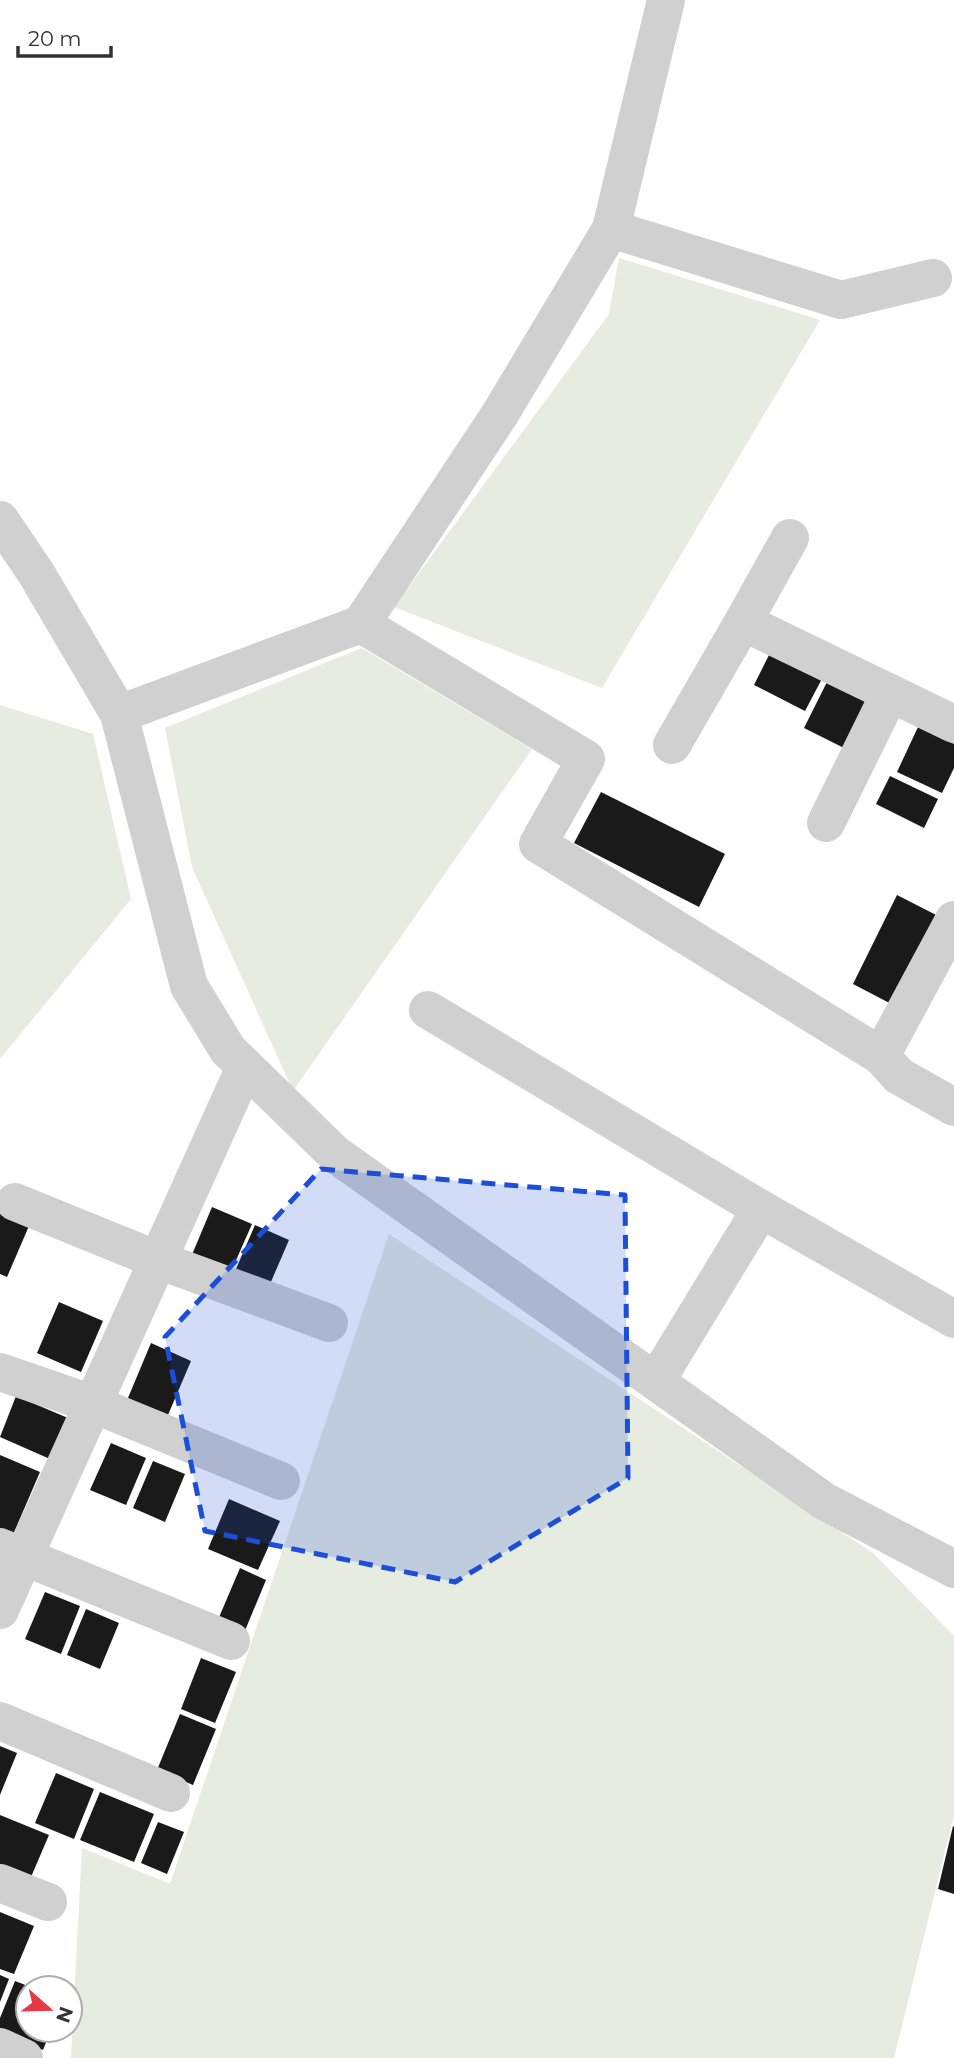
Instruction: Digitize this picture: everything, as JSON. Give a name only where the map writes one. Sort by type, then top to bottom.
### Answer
[{"type":"street","points":[[119,714],[361,624],[500,414],[611,229],[666,0]]},
{"type":"street","points":[[611,229],[841,300],[933,278]]},
{"type":"street","points":[[0,520],[36,573],[119,714],[189,986],[228,1050],[335,1154],[824,1501],[954,1569]]},
{"type":"street","points":[[672,745],[790,538]]},
{"type":"street","points":[[743,622],[954,724]]},
{"type":"street","points":[[361,624],[586,759],[538,844],[881,1056],[899,1076],[954,1107]]},
{"type":"street","points":[[827,822],[890,693]]},
{"type":"street","points":[[881,1056],[953,925]]},
{"type":"street","points":[[428,1010],[761,1209],[954,1319]]},
{"type":"street","points":[[0,1610],[12,1552],[93,1404],[245,1067]]},
{"type":"street","points":[[15,1202],[158,1260],[329,1323]]},
{"type":"street","points":[[656,1381],[761,1209]]},
{"type":"street","points":[[0,1371],[93,1404],[281,1481]]},
{"type":"street","points":[[12,1552],[231,1641]]},
{"type":"street","points":[[0,1721],[171,1793]]},
{"type":"street","points":[[0,1883],[48,1902]]},
{"type":"street","points":[[0,2047],[24,2058]]},
{"type":"highlighted area","points":[[321,1169],[625,1195],[628,1478],[455,1582],[205,1531],[165,1337]]},
{"type":"shaded area","points":[[619,258],[820,320],[602,688],[394,607],[609,314]]},
{"type":"shaded area","points":[[362,648],[532,749],[293,1091],[192,867],[165,728]]},
{"type":"shaded area","points":[[0,705],[93,734],[131,899],[0,1059]]},
{"type":"shaded area","points":[[389,1234],[873,1553],[954,1636],[954,1815],[894,2058],[71,2058],[72,2044],[84,2044],[84,1974],[75,1974],[82,1848],[170,1884]]},
{"type":"building","points":[[772,649],[824,675],[805,711],[754,685]]},
{"type":"building","points":[[829,678],[869,698],[844,748],[804,728]]},
{"type":"building","points":[[918,727],[954,744],[954,768],[942,793],[897,772]]},
{"type":"building","points":[[890,776],[938,799],[924,828],[876,804]]},
{"type":"building","points":[[601,792],[725,854],[699,907],[574,843]]},
{"type":"building","points":[[897,895],[944,919],[899,1008],[853,984]]},
{"type":"building","points":[[212,1207],[252,1224],[230,1274],[191,1257]]},
{"type":"building","points":[[0,1213],[29,1226],[7,1277],[0,1274]]},
{"type":"building","points":[[255,1225],[289,1240],[267,1291],[233,1276]]},
{"type":"building","points":[[59,1302],[103,1321],[81,1372],[37,1353]]},
{"type":"building","points":[[151,1343],[191,1361],[165,1422],[125,1405]]},
{"type":"building","points":[[16,1396],[68,1418],[50,1459],[0,1437]]},
{"type":"building","points":[[111,1443],[146,1458],[126,1505],[90,1490]]},
{"type":"building","points":[[0,1455],[40,1472],[12,1537],[0,1532]]},
{"type":"building","points":[[153,1461],[185,1474],[165,1522],[133,1508]]},
{"type":"building","points":[[229,1499],[280,1521],[258,1570],[208,1549]]},
{"type":"building","points":[[240,1568],[266,1580],[244,1633],[217,1622]]},
{"type":"building","points":[[45,1592],[80,1606],[61,1654],[25,1639]]},
{"type":"building","points":[[86,1609],[119,1623],[100,1669],[67,1655]]},
{"type":"building","points":[[201,1658],[236,1672],[215,1723],[181,1709]]},
{"type":"building","points":[[180,1714],[216,1729],[193,1785],[157,1770]]},
{"type":"building","points":[[0,1746],[17,1753],[0,1795]]},
{"type":"building","points":[[56,1773],[94,1789],[74,1839],[35,1823]]},
{"type":"building","points":[[100,1792],[154,1814],[134,1862],[80,1840]]},
{"type":"building","points":[[0,1815],[49,1835],[28,1884],[0,1873]]},
{"type":"building","points":[[158,1822],[184,1832],[167,1874],[141,1863]]},
{"type":"building","points":[[954,1827],[954,1894],[938,1889]]},
{"type":"building","points":[[0,1912],[34,1926],[14,1974],[0,1969]]},
{"type":"building","points":[[0,1975],[9,1979],[0,2002]]},
{"type":"building","points":[[14,1983],[14,2038],[0,2032],[0,2018]]},
{"type":"building","points":[[29,2044],[45,2044],[43,2050]]}]
